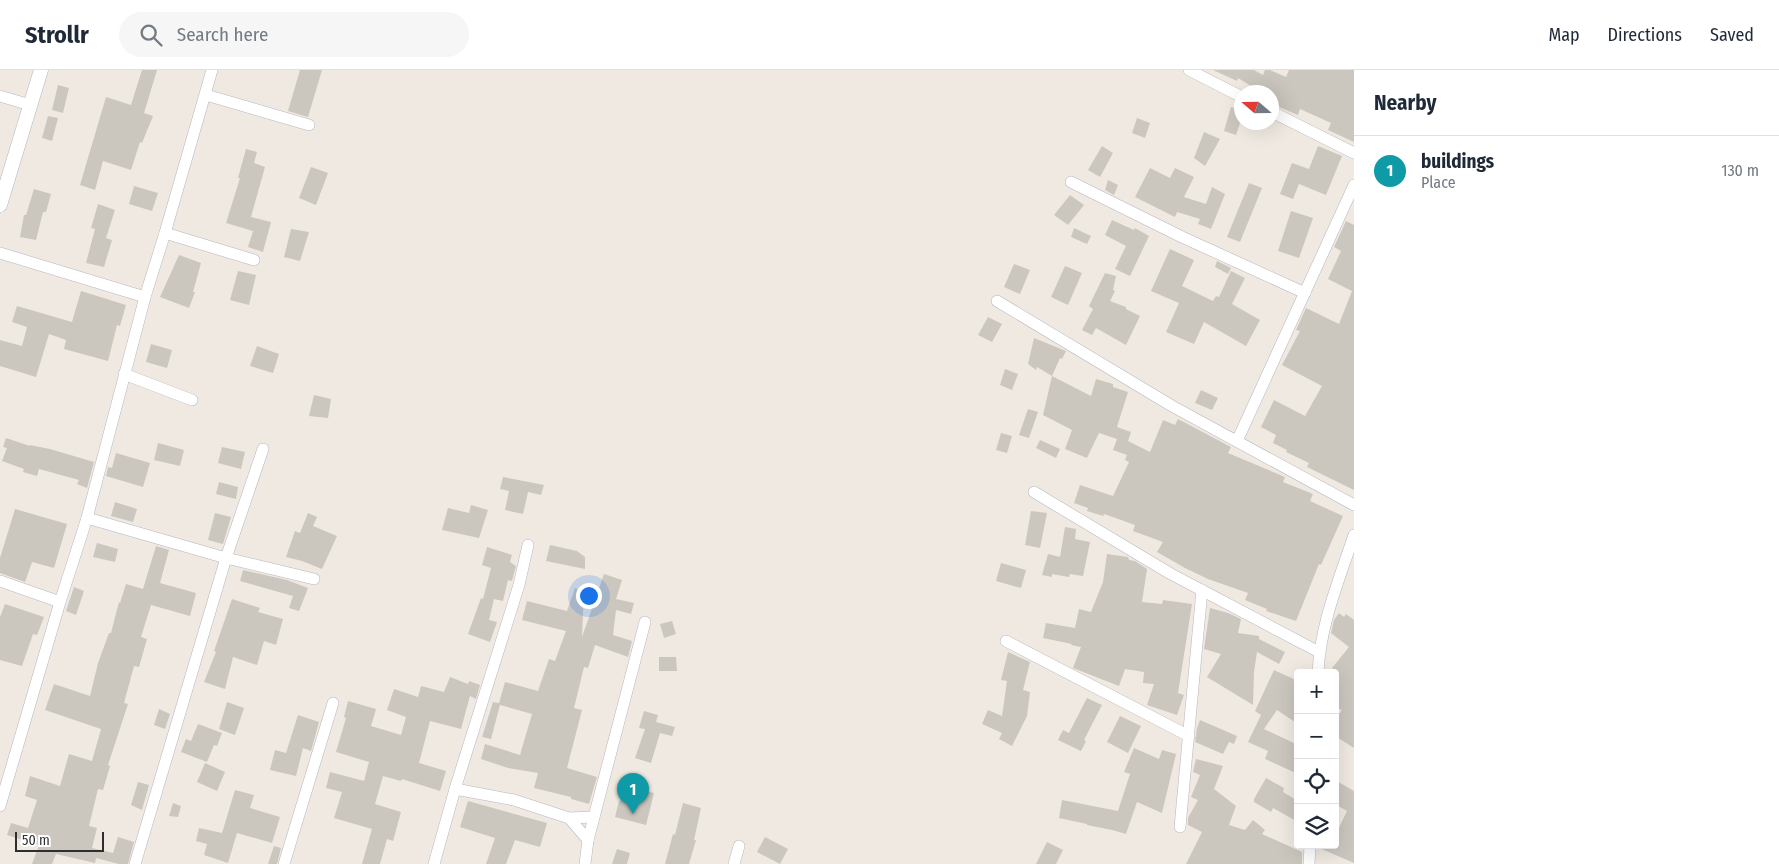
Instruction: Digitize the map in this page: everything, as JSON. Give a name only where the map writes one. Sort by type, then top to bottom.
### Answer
[{"type":"street","points":[[0,205],[41,70]]},
{"type":"street","points":[[0,806],[60,602],[87,518],[145,297],[166,233],[212,70]]},
{"type":"street","points":[[1189,70],[1234,92]]},
{"type":"street","points":[[206,95],[309,125]]},
{"type":"street","points":[[0,96],[30,105]]},
{"type":"street","points":[[1279,116],[1354,153]]},
{"type":"street","points":[[1071,182],[1182,237],[1305,293]]},
{"type":"street","points":[[1237,441],[1354,185]]},
{"type":"street","points":[[166,233],[254,260]]},
{"type":"street","points":[[0,253],[145,297]]},
{"type":"street","points":[[997,301],[1172,406],[1354,505]]},
{"type":"street","points":[[124,374],[192,400]]},
{"type":"street","points":[[135,864],[226,558],[264,449]]},
{"type":"street","points":[[1034,492],[1202,590],[1319,652]]},
{"type":"street","points":[[87,518],[226,558],[314,580]]},
{"type":"street","points":[[1318,669],[1322,634],[1354,535]]},
{"type":"street","points":[[434,864],[455,789],[519,585],[528,545]]},
{"type":"street","points":[[0,581],[60,602]]},
{"type":"street","points":[[1180,827],[1202,590]]},
{"type":"street","points":[[585,864],[588,840],[645,622]]},
{"type":"street","points":[[1006,641],[1189,736]]},
{"type":"street","points":[[284,864],[333,703]]},
{"type":"street","points":[[455,789],[514,800],[569,818],[594,817]]},
{"type":"street","points":[[569,818],[588,840]]},
{"type":"street","points":[[734,864],[740,846]]},
{"type":"street","points":[[1309,864],[1310,849]]},
{"type":"building","points":[[142,70],[157,70],[144,113],[153,116],[142,143],[140,142],[131,170],[103,161],[95,190],[80,185],[106,97],[131,105]]},
{"type":"building","points":[[300,70],[322,70],[308,117],[288,111]]},
{"type":"building","points":[[1213,70],[1254,70],[1263,75],[1265,70],[1270,70],[1286,77],[1289,70],[1354,70],[1354,142],[1328,130],[1331,123],[1300,109],[1298,115],[1279,107],[1279,85],[1249,85],[1238,78],[1237,81]]},
{"type":"building","points":[[58,85],[69,88],[63,113],[52,110]]},
{"type":"building","points":[[1231,107],[1234,108],[1234,130],[1238,130],[1236,135],[1224,131]]},
{"type":"building","points":[[48,116],[58,118],[52,141],[42,138]]},
{"type":"building","points":[[1137,118],[1150,123],[1145,138],[1132,133]]},
{"type":"building","points":[[1204,132],[1220,139],[1205,166],[1194,158]]},
{"type":"building","points":[[1102,146],[1113,153],[1100,177],[1088,170]]},
{"type":"building","points":[[1318,146],[1342,156],[1326,195],[1299,184],[1293,199],[1280,194],[1292,163],[1309,169]]},
{"type":"building","points":[[246,149],[257,152],[254,163],[265,167],[251,217],[271,222],[263,252],[248,247],[253,231],[226,223],[240,178],[238,178]]},
{"type":"building","points":[[311,167],[328,173],[316,205],[299,198]]},
{"type":"building","points":[[1150,168],[1170,178],[1175,168],[1194,177],[1184,197],[1206,204],[1212,187],[1225,194],[1211,229],[1198,224],[1200,219],[1177,212],[1175,217],[1135,197]]},
{"type":"building","points":[[1108,180],[1118,185],[1114,195],[1105,190]]},
{"type":"building","points":[[1249,183],[1262,188],[1240,242],[1227,237]]},
{"type":"building","points":[[134,186],[158,193],[152,211],[129,204]]},
{"type":"building","points":[[34,189],[51,194],[46,212],[43,212],[36,240],[20,237],[24,215],[26,215]]},
{"type":"building","points":[[1070,195],[1084,205],[1068,225],[1054,215]]},
{"type":"building","points":[[98,204],[115,210],[106,238],[112,240],[104,267],[86,263],[95,229],[91,228]]},
{"type":"building","points":[[1291,211],[1313,218],[1299,258],[1278,251]]},
{"type":"building","points":[[1112,220],[1134,230],[1135,228],[1149,236],[1130,276],[1115,269],[1126,246],[1105,235]]},
{"type":"building","points":[[1346,221],[1354,225],[1354,490],[1307,467],[1309,463],[1286,452],[1287,450],[1273,443],[1276,435],[1261,427],[1274,400],[1305,416],[1322,386],[1282,365],[1300,331],[1296,330],[1306,308],[1339,324],[1352,291],[1328,279],[1341,251],[1334,247]]},
{"type":"building","points":[[1074,228],[1091,236],[1087,244],[1071,237]]},
{"type":"building","points":[[291,229],[309,232],[300,261],[284,257]]},
{"type":"building","points":[[1170,249],[1194,260],[1182,286],[1213,301],[1216,296],[1219,297],[1231,271],[1245,278],[1232,304],[1260,320],[1246,346],[1204,322],[1194,344],[1166,332],[1179,303],[1151,291]]},
{"type":"building","points":[[179,255],[201,263],[193,292],[195,292],[189,308],[160,297]]},
{"type":"building","points":[[1217,261],[1231,268],[1228,274],[1215,267]]},
{"type":"building","points":[[1014,264],[1030,270],[1020,294],[1004,287]]},
{"type":"building","points":[[1065,266],[1082,273],[1068,305],[1051,297]]},
{"type":"building","points":[[238,271],[256,275],[249,305],[230,300]]},
{"type":"building","points":[[1105,273],[1116,276],[1113,290],[1115,291],[1110,301],[1126,307],[1126,309],[1140,316],[1126,345],[1096,328],[1092,335],[1082,330],[1093,309],[1089,306]]},
{"type":"building","points":[[81,291],[126,305],[120,326],[117,325],[108,361],[64,349],[66,340],[49,334],[36,377],[0,366],[0,340],[22,346],[27,327],[12,322],[17,306],[72,322]]},
{"type":"building","points":[[988,317],[1002,324],[992,342],[978,335]]},
{"type":"building","points":[[1034,338],[1066,351],[1062,359],[1060,358],[1052,376],[1037,367],[1036,370],[1028,364]]},
{"type":"building","points":[[151,344],[172,350],[167,368],[146,362]]},
{"type":"building","points":[[257,346],[279,354],[273,373],[250,366]]},
{"type":"building","points":[[1005,369],[1018,374],[1012,390],[1000,385]]},
{"type":"building","points":[[1052,376],[1091,396],[1096,379],[1113,384],[1113,387],[1128,392],[1117,427],[1131,432],[1128,441],[1150,452],[1163,420],[1175,425],[1178,419],[1231,447],[1228,453],[1285,477],[1283,482],[1313,494],[1310,501],[1343,516],[1321,565],[1319,564],[1296,621],[1266,611],[1267,609],[1245,600],[1248,593],[1208,579],[1157,552],[1163,542],[1133,531],[1135,525],[1104,514],[1103,516],[1087,511],[1088,508],[1074,503],[1080,485],[1113,496],[1129,462],[1125,460],[1127,455],[1113,450],[1117,439],[1099,433],[1087,458],[1065,449],[1072,430],[1043,415]]},
{"type":"building","points":[[1201,390],[1218,398],[1212,410],[1195,403]]},
{"type":"building","points":[[314,395],[331,399],[328,418],[309,416]]},
{"type":"building","points":[[1028,409],[1038,412],[1029,438],[1019,435]]},
{"type":"building","points":[[1001,433],[1012,436],[1007,453],[996,450]]},
{"type":"building","points":[[6,438],[94,462],[87,488],[77,484],[79,480],[39,469],[37,476],[23,472],[24,469],[2,461],[7,448],[3,447]]},
{"type":"building","points":[[1040,440],[1060,449],[1056,458],[1036,448]]},
{"type":"building","points":[[158,443],[184,450],[180,466],[154,460]]},
{"type":"building","points":[[222,447],[245,452],[241,469],[218,463]]},
{"type":"building","points":[[116,453],[150,463],[143,487],[106,476],[108,467],[112,468]]},
{"type":"building","points":[[503,477],[544,485],[541,495],[528,492],[523,514],[505,510],[509,491],[500,489]]},
{"type":"building","points":[[219,482],[238,487],[236,499],[216,494]]},
{"type":"building","points":[[115,502],[137,509],[133,522],[111,516]]},
{"type":"building","points":[[471,505],[488,510],[479,538],[442,530],[448,508],[469,513]]},
{"type":"building","points":[[15,509],[67,524],[54,568],[32,562],[25,582],[0,573],[0,558]]},
{"type":"building","points":[[1031,511],[1047,513],[1040,548],[1025,545]]},
{"type":"building","points":[[215,513],[231,517],[223,544],[208,540]]},
{"type":"building","points":[[308,513],[317,517],[313,526],[337,536],[322,569],[286,557],[295,531],[300,533]]},
{"type":"building","points":[[1065,527],[1076,529],[1075,539],[1090,542],[1083,576],[1070,574],[1069,577],[1052,574],[1052,577],[1042,575],[1048,554],[1060,557]]},
{"type":"building","points":[[97,543],[118,549],[115,562],[93,557]]},
{"type":"building","points":[[550,545],[577,551],[585,557],[585,569],[546,561]]},
{"type":"building","points":[[156,546],[169,550],[160,583],[196,593],[190,616],[151,605],[141,637],[147,639],[139,667],[134,666],[124,703],[128,704],[108,765],[110,766],[103,790],[98,789],[89,826],[97,828],[92,848],[113,853],[118,837],[134,842],[128,864],[119,864],[96,858],[95,863],[56,854],[52,864],[32,864],[39,845],[7,835],[11,823],[28,828],[37,800],[25,796],[30,776],[60,786],[69,754],[92,761],[101,729],[45,710],[54,684],[90,696],[98,663],[109,633],[111,633],[126,584],[143,589]]},
{"type":"building","points":[[487,547],[512,555],[510,562],[516,566],[512,581],[508,580],[503,601],[494,599],[489,620],[497,622],[490,642],[468,634],[481,598],[483,599],[491,568],[482,565]]},
{"type":"building","points":[[1107,554],[1128,557],[1129,560],[1135,561],[1147,569],[1142,602],[1162,604],[1163,600],[1192,604],[1178,693],[1184,695],[1177,715],[1147,705],[1154,684],[1143,683],[1144,672],[1125,669],[1119,686],[1073,668],[1081,647],[1043,638],[1046,623],[1075,628],[1079,609],[1091,612],[1103,582]]},
{"type":"building","points":[[1001,563],[1026,570],[1021,588],[996,581]]},
{"type":"building","points":[[243,570],[287,580],[308,588],[299,611],[289,608],[293,596],[240,581]]},
{"type":"building","points":[[604,574],[622,580],[616,599],[634,603],[631,614],[616,610],[613,635],[632,641],[628,657],[595,645],[588,668],[584,667],[574,708],[582,710],[567,768],[597,777],[589,804],[571,799],[571,797],[534,788],[538,773],[508,768],[481,759],[485,744],[520,755],[532,714],[500,705],[491,739],[482,737],[493,702],[499,703],[505,682],[538,691],[549,659],[555,661],[566,631],[522,620],[527,601],[567,611],[575,588],[584,591],[582,637]]},
{"type":"building","points":[[74,587],[84,591],[76,615],[66,611]]},
{"type":"building","points":[[232,599],[260,608],[258,612],[283,619],[276,645],[264,641],[257,665],[233,657],[225,689],[204,682],[216,652],[214,651]]},
{"type":"building","points":[[5,604],[44,617],[37,635],[33,634],[22,666],[0,660],[0,617]]},
{"type":"building","points":[[1210,608],[1241,619],[1238,633],[1259,636],[1259,639],[1285,652],[1279,664],[1257,652],[1253,705],[1207,677],[1221,654],[1204,649]]},
{"type":"building","points":[[1339,613],[1344,617],[1346,614],[1354,620],[1354,748],[1339,739],[1339,714],[1342,710],[1339,709],[1339,669],[1332,668],[1349,647],[1331,633],[1334,620]]},
{"type":"building","points":[[672,621],[676,634],[664,638],[660,624]]},
{"type":"building","points":[[1008,652],[1030,662],[1023,690],[1030,692],[1027,716],[1012,746],[999,739],[1002,733],[982,724],[988,710],[1002,716],[1007,681],[1001,680]]},
{"type":"building","points":[[659,657],[676,657],[677,671],[659,671]]},
{"type":"building","points":[[1274,670],[1294,679],[1294,721],[1277,710],[1264,729],[1294,743],[1294,772],[1265,759],[1268,751],[1248,742],[1261,715],[1255,711]]},
{"type":"building","points":[[450,677],[468,684],[469,681],[480,685],[476,699],[470,696],[461,729],[430,721],[419,763],[446,771],[440,791],[402,779],[401,781],[383,776],[375,804],[401,812],[393,841],[387,839],[380,864],[362,864],[372,829],[334,818],[342,792],[326,788],[330,772],[364,781],[369,762],[336,752],[346,718],[344,717],[348,701],[376,709],[371,726],[401,735],[406,717],[387,710],[394,689],[418,697],[421,686],[444,692]]},
{"type":"building","points":[[1087,698],[1102,705],[1084,740],[1086,741],[1081,751],[1058,740],[1063,730],[1069,733]]},
{"type":"building","points":[[227,702],[244,708],[235,735],[219,729]]},
{"type":"building","points":[[159,709],[170,714],[165,729],[154,725]]},
{"type":"building","points":[[644,711],[658,715],[656,722],[675,727],[672,736],[660,733],[651,763],[635,758],[645,729],[639,728]]},
{"type":"building","points":[[298,715],[319,722],[311,751],[303,748],[296,776],[270,770],[275,750],[286,753]]},
{"type":"building","points":[[1120,716],[1141,726],[1128,753],[1107,742]]},
{"type":"building","points":[[1200,720],[1237,736],[1234,744],[1229,742],[1223,754],[1195,742]]},
{"type":"building","points":[[198,724],[222,733],[217,746],[214,745],[207,762],[181,752],[186,739],[191,741]]},
{"type":"building","points":[[1134,748],[1159,759],[1162,750],[1176,754],[1162,813],[1137,802],[1126,834],[1059,818],[1062,800],[1118,811],[1130,774],[1124,772]]},
{"type":"building","points":[[1196,759],[1223,766],[1214,789],[1236,806],[1229,825],[1245,830],[1253,820],[1265,830],[1262,834],[1302,852],[1302,864],[1186,864],[1202,832],[1188,825],[1188,818],[1198,800],[1191,797],[1200,775],[1193,772]]},
{"type":"building","points":[[205,763],[225,772],[217,791],[197,782]]},
{"type":"building","points":[[1266,778],[1284,788],[1283,792],[1294,799],[1294,820],[1273,808],[1271,812],[1254,802]]},
{"type":"building","points":[[138,782],[149,785],[142,810],[131,805]]},
{"type":"building","points":[[1339,782],[1354,791],[1354,863],[1322,849],[1339,849],[1339,828],[1347,811],[1339,806]]},
{"type":"building","points":[[625,786],[654,793],[646,825],[615,817],[622,789]]},
{"type":"building","points":[[235,790],[254,795],[250,808],[280,817],[272,843],[237,833],[228,863],[204,855],[207,844],[196,841],[199,828],[222,833]]},
{"type":"building","points":[[468,801],[547,823],[540,847],[515,840],[506,864],[486,864],[495,838],[460,827]]},
{"type":"building","points":[[173,803],[181,806],[178,817],[169,816]]},
{"type":"building","points":[[683,803],[701,808],[694,840],[696,840],[689,864],[665,864],[673,834],[675,835]]},
{"type":"building","points":[[765,837],[788,849],[780,864],[757,852]]},
{"type":"building","points":[[1047,842],[1063,850],[1056,864],[1036,864]]},
{"type":"building","points":[[274,846],[281,848],[277,864],[268,864]]},
{"type":"building","points":[[617,849],[630,853],[627,864],[612,864]]},
{"type":"place","name":"buildings","points":[[633,814]]}]
